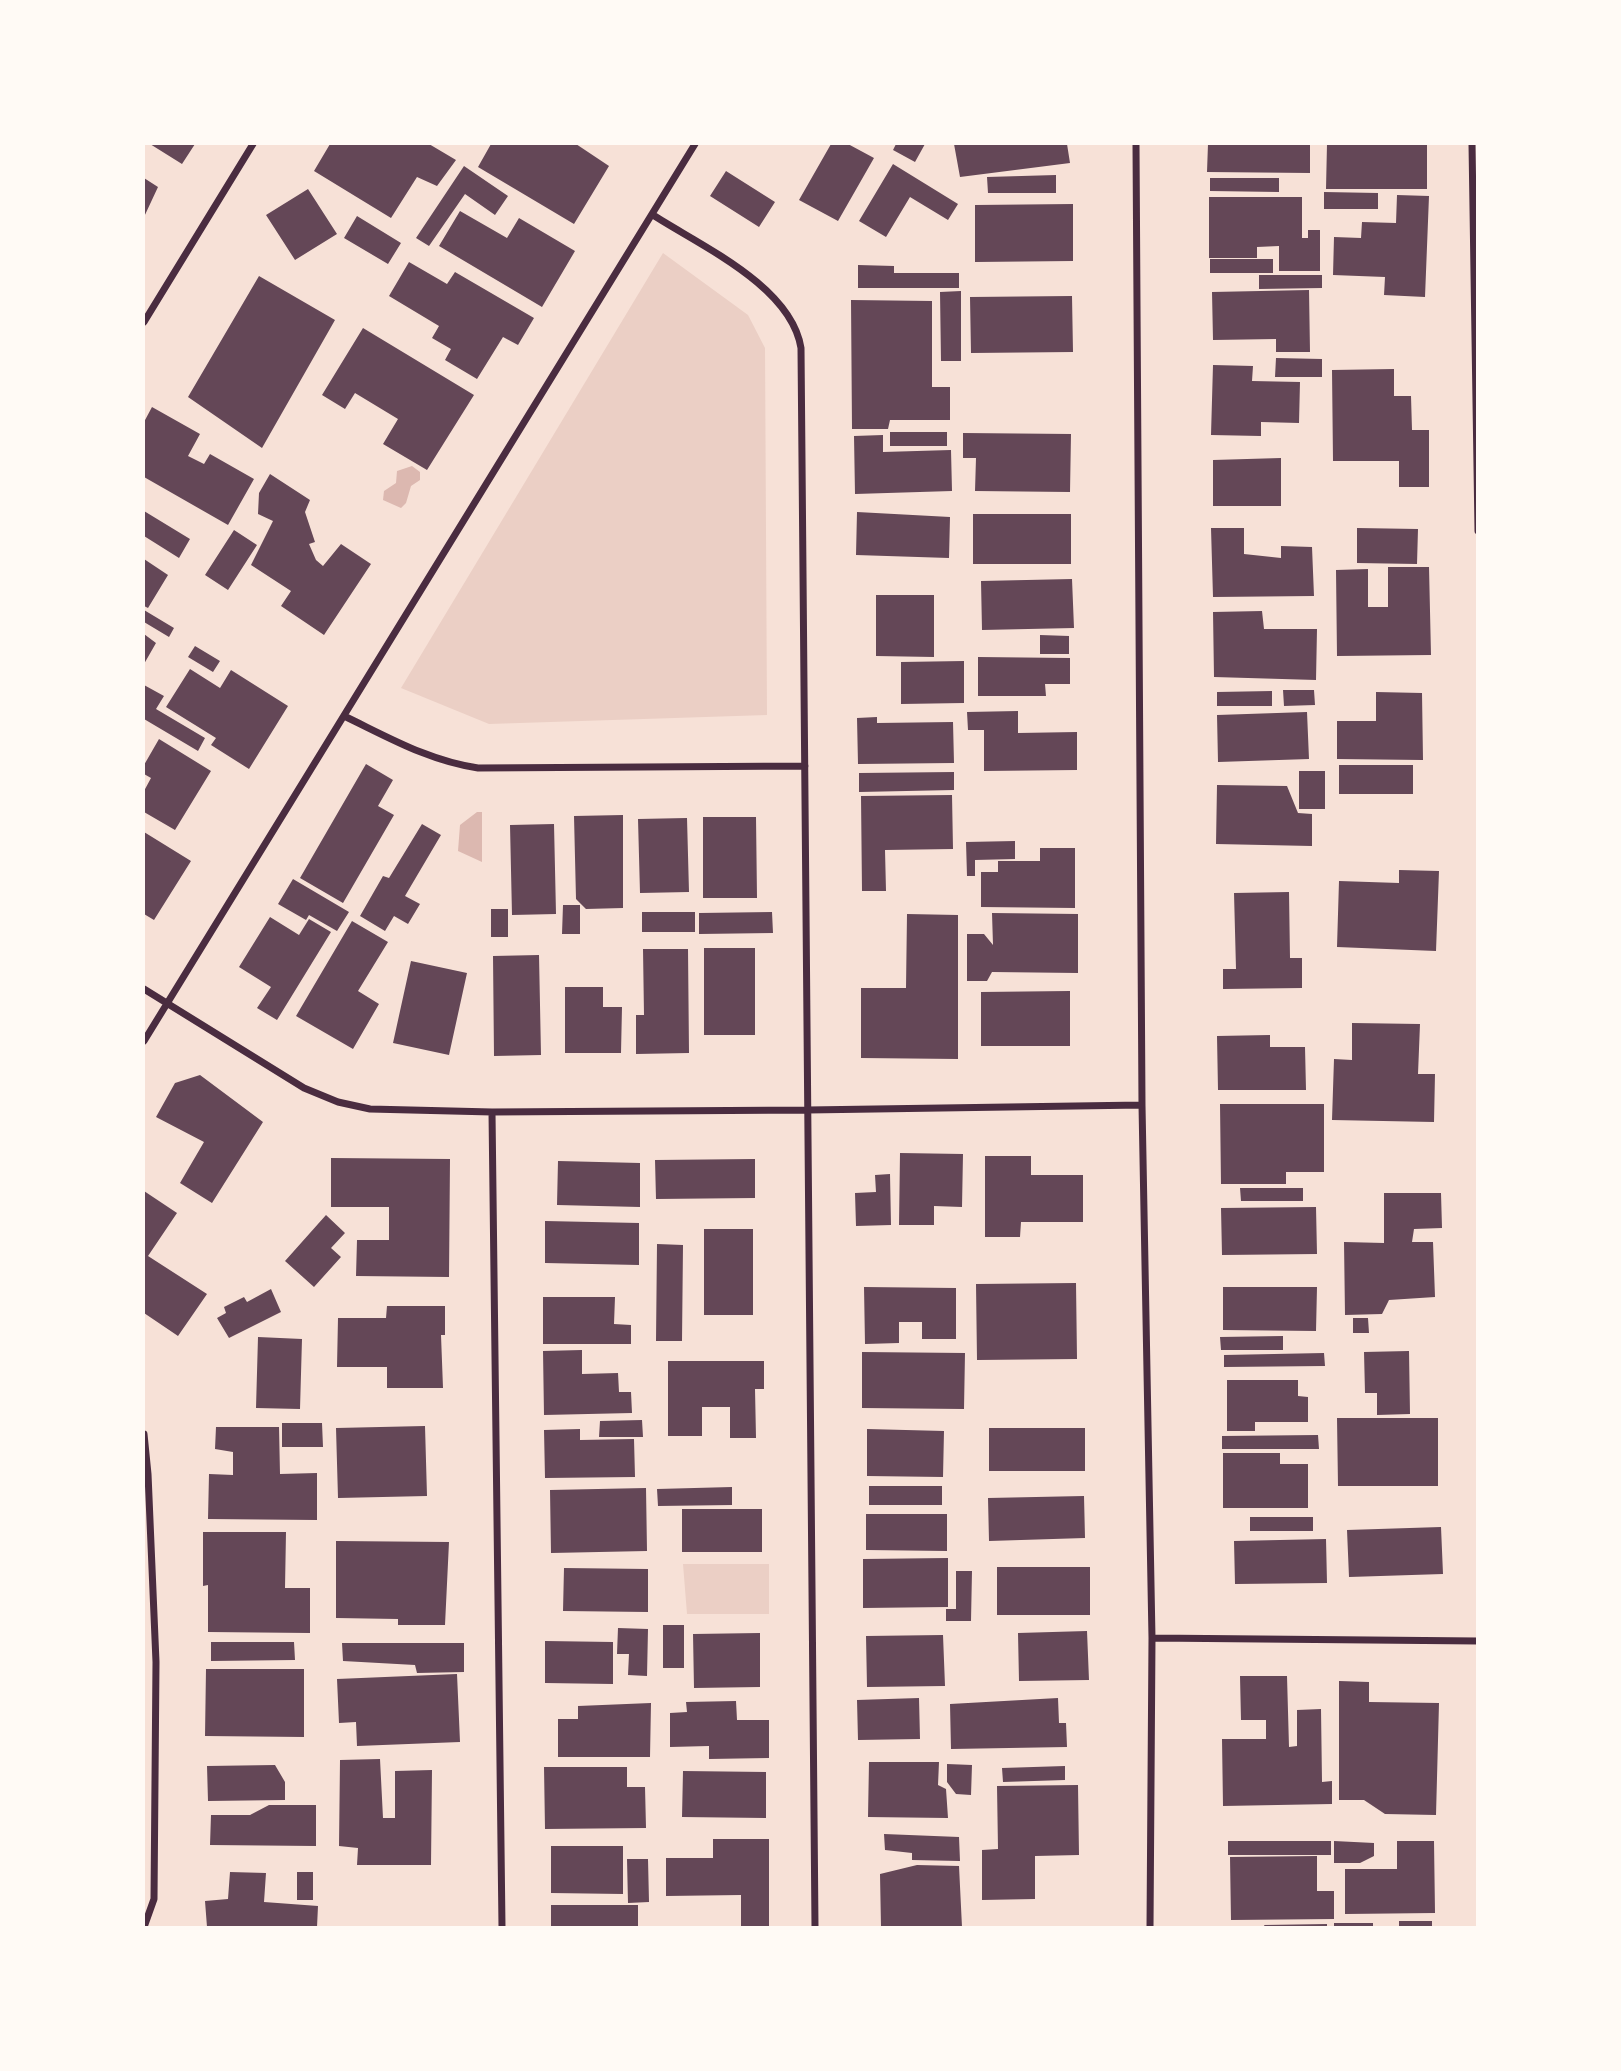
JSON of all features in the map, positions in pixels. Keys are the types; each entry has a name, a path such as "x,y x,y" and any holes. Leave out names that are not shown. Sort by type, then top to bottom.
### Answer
{"street":[{"path":"144,322 253,144"},
{"path":"144,1041 695,144"},
{"path":"1136,144 1142,1105 1152,1638 1150,1927"},
{"path":"1472,144 1478,531"},
{"path":"653,215 752,279 784,307 800,338 804,533 815,1927"},
{"path":"344,716 427,756 449,764 478,768 804,766"},
{"path":"144,989 282,1076 338,1102 370,1109 492,1112 1142,1105"},
{"path":"492,1112 502,1927"},
{"path":"144,1434 156,1662 154,1899 144,1927"},
{"path":"1152,1638 1478,1641"}],"shaded area":[{"path":"663,253 748,315 765,348 767,715 489,724 401,688"},
{"path":"412,466 420,472 420,480 411,486 406,503 401,508 383,500 384,491 396,483 397,471"},
{"path":"477,812 482,812 482,862 458,851 460,825"},
{"path":"683,1564 769,1564 769,1614 687,1614"}],"building":[{"path":"150,144 195,144 182,164"},
{"path":"330,144 429,144 456,160 437,186 417,177 391,218 314,171"},
{"path":"491,144 576,144 609,166 574,224 478,167"},
{"path":"831,144 848,144 874,158 838,221 799,200"},
{"path":"896,144 925,144 915,162 893,150"},
{"path":"954,144 1067,144 1070,163 960,177"},
{"path":"1208,144 1310,144 1310,173 1207,172"},
{"path":"1327,144 1427,144 1427,189 1326,189"},
{"path":"893,164 958,204 948,220 910,197 886,237 859,221"},
{"path":"464,166 508,196 495,215 465,194 429,246 416,238"},
{"path":"726,171 775,202 759,227 710,196"},
{"path":"1056,175 1056,193 988,193 987,177"},
{"path":"144,178 158,187 144,217"},
{"path":"1210,178 1279,178 1279,192 1210,191"},
{"path":"308,189 337,234 295,260 266,215"},
{"path":"1324,192 1378,193 1378,209 1324,209"},
{"path":"1397,195 1429,196 1425,297 1384,295 1385,277 1333,275 1334,237 1361,238 1362,222 1396,223"},
{"path":"1209,197 1302,197 1302,238 1308,238 1308,230 1320,230 1320,271 1279,271 1279,246 1257,247 1257,258 1209,258"},
{"path":"1073,204 1073,261 975,262 975,205"},
{"path":"460,211 507,238 519,218 575,251 542,307 439,246"},
{"path":"357,216 401,243 388,264 344,238"},
{"path":"1210,259 1273,259 1273,273 1210,273"},
{"path":"409,262 447,284 455,272 534,318 518,345 503,337 477,379 445,360 451,349 432,338 439,326 389,296"},
{"path":"858,265 894,266 894,273 959,273 959,288 858,288"},
{"path":"1259,275 1322,275 1322,288 1259,289"},
{"path":"259,276 335,320 262,448 188,397"},
{"path":"1309,290 1310,352 1276,352 1276,339 1213,340 1212,292"},
{"path":"961,291 961,361 941,361 940,292"},
{"path":"1072,296 1073,352 971,353 970,297"},
{"path":"851,300 932,301 932,387 950,387 950,420 890,420 888,429 852,429"},
{"path":"363,328 474,395 427,470 383,444 398,419 355,393 345,409 322,395"},
{"path":"1276,358 1322,359 1322,377 1275,377"},
{"path":"1213,365 1253,366 1252,381 1300,382 1299,423 1261,422 1261,436 1211,435"},
{"path":"1394,369 1394,396 1411,396 1412,430 1429,430 1429,487 1399,487 1399,461 1333,461 1332,370"},
{"path":"152,407 200,434 188,456 204,464 210,454 254,479 228,525 144,477 144,422"},
{"path":"890,432 947,432 947,446 890,446"},
{"path":"963,433 1071,434 1070,492 975,491 976,458 963,458"},
{"path":"883,435 883,452 951,450 952,491 855,494 854,436"},
{"path":"1281,458 1281,506 1213,506 1213,460"},
{"path":"270,474 310,500 305,512 315,542 309,544 316,560 323,566 341,544 371,564 324,635 281,606 291,591 251,565 273,521 258,514 259,493"},
{"path":"144,511 190,539 179,558 144,536"},
{"path":"857,512 950,517 949,558 856,555"},
{"path":"973,514 1071,514 1071,564 973,564"},
{"path":"1211,528 1244,528 1244,554 1281,558 1281,546 1312,547 1314,596 1213,597"},
{"path":"1357,528 1418,529 1417,564 1357,563"},
{"path":"234,530 257,545 228,590 205,575"},
{"path":"144,559 168,575 148,608 144,606"},
{"path":"1388,567 1429,567 1431,655 1337,656 1336,570 1368,569 1368,607 1388,607"},
{"path":"1072,579 1074,628 982,630 981,581"},
{"path":"876,595 934,595 934,657 876,656"},
{"path":"144,610 174,628 169,637 144,622"},
{"path":"1262,611 1264,629 1317,629 1316,680 1214,677 1213,612"},
{"path":"144,634 156,643 144,664"},
{"path":"1040,635 1069,636 1069,654 1040,654"},
{"path":"195,646 220,661 213,672 188,657"},
{"path":"978,657 1070,658 1070,684 1045,684 1046,696 978,696"},
{"path":"964,661 964,703 901,704 901,662"},
{"path":"190,669 220,688 231,670 288,706 249,769 211,745 216,738 166,707"},
{"path":"144,685 164,696 156,709 205,738 198,751 144,719"},
{"path":"1283,690 1314,690 1315,705 1284,706"},
{"path":"1272,691 1272,706 1217,706 1217,692"},
{"path":"1376,692 1422,693 1423,760 1337,759 1337,721 1376,721"},
{"path":"1018,711 1018,733 1077,732 1077,770 984,771 984,730 968,730 967,712"},
{"path":"1307,712 1309,759 1218,762 1217,715"},
{"path":"877,717 877,723 953,722 954,763 858,764 857,718"},
{"path":"159,739 211,771 175,830 144,812 144,791 151,778 144,774 144,765"},
{"path":"366,764 393,780 378,806 394,815 343,903 300,878"},
{"path":"1339,765 1413,765 1413,794 1339,794"},
{"path":"1299,771 1325,771 1325,809 1299,809"},
{"path":"954,772 954,790 859,792 859,773"},
{"path":"1217,785 1287,786 1298,813 1312,814 1312,846 1216,844"},
{"path":"952,795 953,849 885,850 886,891 862,891 861,796"},
{"path":"623,815 623,908 586,909 576,899 574,816"},
{"path":"703,817 756,817 757,898 703,898"},
{"path":"687,818 689,892 640,893 638,819"},
{"path":"422,824 441,835 405,896 420,904 408,924 394,916 385,931 360,916 383,876 389,878"},
{"path":"554,824 556,914 512,915 510,825"},
{"path":"144,832 191,861 154,920 144,914"},
{"path":"1015,841 1015,859 975,860 975,876 967,876 966,842"},
{"path":"1040,848 1075,848 1075,908 981,907 981,872 998,872 998,861 1040,861"},
{"path":"1399,870 1439,871 1436,951 1337,947 1339,881 1399,883"},
{"path":"293,879 349,912 337,931 309,915 306,920 278,904"},
{"path":"1289,892 1290,958 1302,958 1302,988 1223,989 1223,969 1236,969 1234,893"},
{"path":"563,905 580,905 580,934 562,934"},
{"path":"491,909 508,909 508,937 491,937"},
{"path":"642,912 695,912 695,932 642,932"},
{"path":"772,912 773,933 699,934 699,913"},
{"path":"992,913 1078,914 1078,973 992,972 987,981 967,981 967,934 984,934 993,945"},
{"path":"907,914 958,915 958,1059 861,1058 861,988 906,988"},
{"path":"270,917 299,935 309,919 331,932 277,1020 257,1008 271,987 239,967"},
{"path":"352,921 388,942 358,991 379,1004 353,1049 296,1016"},
{"path":"704,948 755,948 755,1035 704,1035"},
{"path":"643,949 688,949 689,1053 636,1054 636,1015 644,1015"},
{"path":"539,955 541,1055 494,1056 493,956"},
{"path":"411,961 467,973 449,1055 393,1043"},
{"path":"565,987 603,987 603,1007 622,1007 621,1053 565,1053"},
{"path":"1070,991 1070,1046 981,1046 981,992"},
{"path":"1352,1023 1420,1024 1418,1074 1435,1074 1434,1122 1332,1120 1334,1059 1352,1060"},
{"path":"1270,1035 1270,1047 1305,1047 1306,1090 1218,1090 1217,1036"},
{"path":"200,1075 263,1122 212,1203 180,1183 204,1142 156,1117 175,1083"},
{"path":"1220,1104 1324,1104 1324,1172 1286,1172 1286,1184 1221,1184"},
{"path":"900,1153 963,1154 962,1207 934,1206 934,1225 899,1225"},
{"path":"985,1156 1031,1156 1031,1175 1083,1175 1083,1222 1021,1222 1020,1237 985,1237"},
{"path":"331,1158 450,1159 449,1277 356,1276 357,1240 389,1240 389,1207 331,1207"},
{"path":"755,1159 755,1198 656,1199 655,1160"},
{"path":"558,1161 640,1163 640,1207 557,1205"},
{"path":"890,1174 891,1225 856,1226 855,1193 876,1192 875,1175"},
{"path":"1240,1188 1303,1188 1303,1201 1241,1201"},
{"path":"144,1191 177,1213 148,1256 207,1294 178,1336 144,1313"},
{"path":"1384,1193 1441,1193 1442,1228 1414,1229 1412,1242 1433,1242 1435,1297 1389,1300 1382,1314 1345,1315 1344,1242 1384,1243"},
{"path":"1316,1207 1317,1254 1222,1255 1221,1208"},
{"path":"326,1215 345,1233 331,1248 341,1257 314,1287 285,1261"},
{"path":"545,1221 639,1223 639,1265 545,1263"},
{"path":"704,1229 753,1229 753,1315 704,1315"},
{"path":"657,1244 683,1245 682,1341 656,1341"},
{"path":"1076,1283 1077,1359 977,1360 976,1284"},
{"path":"864,1287 956,1288 956,1339 922,1339 922,1322 899,1322 899,1343 865,1344"},
{"path":"1223,1287 1317,1287 1316,1331 1223,1330"},
{"path":"271,1289 281,1312 229,1338 217,1318 226,1313 224,1307 244,1297 247,1302"},
{"path":"543,1297 615,1297 614,1324 631,1325 631,1344 543,1344"},
{"path":"387,1306 445,1306 445,1335 441,1335 443,1388 387,1388 387,1367 337,1367 338,1318 386,1318"},
{"path":"1353,1318 1368,1318 1369,1333 1353,1333"},
{"path":"1283,1336 1283,1350 1221,1350 1220,1337"},
{"path":"258,1337 302,1339 300,1409 256,1408"},
{"path":"582,1350 582,1374 618,1373 619,1392 631,1392 632,1413 544,1415 543,1351"},
{"path":"1409,1351 1410,1414 1377,1415 1377,1393 1365,1393 1364,1352"},
{"path":"862,1352 965,1353 964,1409 862,1408"},
{"path":"1324,1353 1325,1366 1224,1367 1224,1355"},
{"path":"668,1361 764,1361 764,1389 755,1389 756,1438 730,1438 730,1407 702,1407 702,1436 668,1436"},
{"path":"1227,1380 1298,1380 1298,1396 1308,1397 1308,1422 1255,1422 1255,1431 1227,1431"},
{"path":"1337,1418 1438,1418 1438,1486 1338,1486"},
{"path":"642,1420 643,1437 599,1437 600,1421"},
{"path":"282,1423 322,1423 323,1447 282,1447"},
{"path":"425,1426 427,1496 338,1498 336,1428"},
{"path":"216,1427 279,1427 280,1474 317,1473 317,1520 208,1519 209,1474 233,1475 233,1452 215,1449"},
{"path":"989,1428 1085,1428 1085,1471 989,1471"},
{"path":"580,1429 580,1440 634,1439 635,1477 545,1478 544,1430"},
{"path":"867,1429 944,1431 943,1477 867,1476"},
{"path":"1318,1435 1319,1449 1222,1449 1222,1436"},
{"path":"1223,1453 1280,1453 1280,1464 1308,1464 1308,1508 1223,1508"},
{"path":"869,1486 942,1486 942,1505 869,1505"},
{"path":"732,1487 732,1505 658,1506 657,1489"},
{"path":"646,1488 647,1551 551,1553 550,1490"},
{"path":"1084,1496 1085,1538 989,1541 988,1498"},
{"path":"682,1509 762,1509 762,1552 682,1552"},
{"path":"866,1514 947,1514 947,1551 866,1550"},
{"path":"1250,1517 1313,1517 1313,1531 1250,1531"},
{"path":"1441,1527 1443,1574 1349,1577 1347,1530"},
{"path":"203,1532 286,1532 285,1588 310,1588 310,1633 208,1632 208,1585 203,1586"},
{"path":"1326,1539 1327,1583 1235,1584 1234,1541"},
{"path":"336,1541 449,1542 445,1625 398,1625 398,1619 336,1618"},
{"path":"948,1558 948,1607 863,1608 863,1559"},
{"path":"997,1567 1090,1567 1090,1615 997,1615"},
{"path":"564,1568 648,1569 648,1612 563,1611"},
{"path":"956,1571 972,1571 971,1621 946,1621 946,1609 956,1609"},
{"path":"663,1625 684,1625 684,1668 663,1668"},
{"path":"618,1628 648,1629 647,1676 628,1675 629,1654 617,1654"},
{"path":"1087,1631 1089,1680 1019,1681 1018,1633"},
{"path":"760,1633 760,1687 694,1688 693,1634"},
{"path":"943,1635 945,1686 867,1687 866,1636"},
{"path":"545,1641 613,1642 613,1684 545,1683"},
{"path":"211,1642 294,1642 295,1660 211,1661"},
{"path":"342,1643 464,1643 464,1672 417,1673 415,1665 343,1661"},
{"path":"206,1669 304,1669 304,1737 205,1736"},
{"path":"457,1674 460,1742 357,1746 356,1722 339,1723 337,1679"},
{"path":"1240,1676 1287,1676 1289,1747 1297,1746 1297,1710 1321,1709 1322,1782 1332,1781 1332,1804 1223,1806 1222,1739 1266,1739 1266,1720 1241,1720"},
{"path":"1339,1681 1369,1682 1369,1702 1439,1703 1436,1815 1385,1814 1364,1800 1339,1800"},
{"path":"919,1698 920,1739 858,1740 857,1700"},
{"path":"1058,1698 1059,1723 1066,1723 1067,1747 951,1749 950,1704"},
{"path":"736,1701 737,1720 769,1720 769,1758 709,1759 709,1746 670,1747 670,1713 687,1712 686,1702"},
{"path":"651,1703 650,1757 558,1757 558,1719 578,1719 578,1706"},
{"path":"380,1759 383,1818 395,1818 395,1771 432,1770 431,1865 357,1865 358,1848 339,1846 340,1760"},
{"path":"869,1762 939,1762 938,1785 946,1789 948,1818 868,1817"},
{"path":"947,1764 972,1765 971,1795 956,1794 947,1782"},
{"path":"275,1765 285,1782 285,1800 208,1801 207,1766"},
{"path":"1065,1766 1065,1780 1003,1782 1002,1768"},
{"path":"544,1767 627,1767 627,1787 645,1787 646,1828 545,1829"},
{"path":"683,1771 766,1772 766,1818 682,1817"},
{"path":"1078,1785 1079,1855 1035,1856 1035,1899 982,1900 982,1850 998,1849 997,1786"},
{"path":"269,1805 316,1805 316,1846 210,1845 211,1815 250,1815"},
{"path":"884,1834 959,1837 960,1861 912,1860 912,1853 885,1850"},
{"path":"713,1839 769,1839 769,1927 741,1927 741,1895 666,1896 666,1858 713,1858"},
{"path":"1228,1841 1331,1841 1331,1855 1228,1855"},
{"path":"1334,1841 1374,1843 1374,1856 1360,1863 1334,1863"},
{"path":"1397,1841 1434,1841 1435,1913 1345,1914 1345,1869 1397,1869"},
{"path":"551,1846 623,1846 623,1894 551,1893"},
{"path":"1317,1856 1317,1891 1334,1891 1334,1919 1231,1920 1230,1857"},
{"path":"627,1859 648,1859 649,1902 628,1903"},
{"path":"917,1865 959,1866 962,1927 881,1927 880,1874"},
{"path":"230,1872 266,1873 264,1902 318,1906 317,1927 207,1927 205,1901 228,1899"},
{"path":"297,1872 313,1872 313,1900 297,1900"},
{"path":"551,1905 638,1905 638,1927 551,1927"},
{"path":"1399,1921 1432,1921 1432,1927 1399,1927"},
{"path":"1334,1923 1373,1923 1373,1927 1334,1927"},
{"path":"1327,1924 1327,1927 1264,1925"}]}
